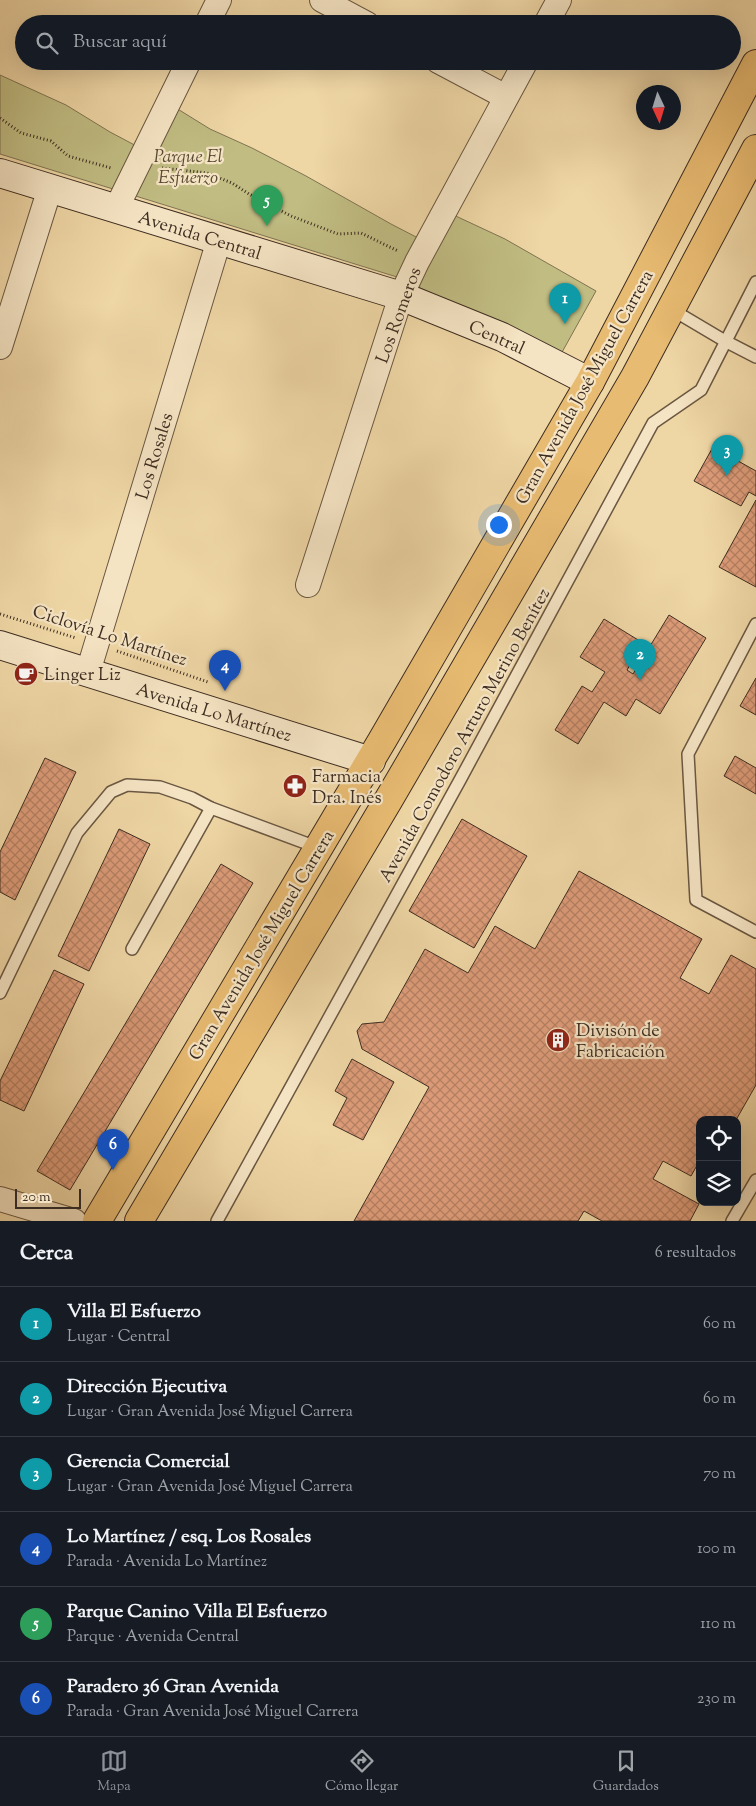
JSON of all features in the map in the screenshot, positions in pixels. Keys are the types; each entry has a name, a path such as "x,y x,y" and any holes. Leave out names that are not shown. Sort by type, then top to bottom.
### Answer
{"main road":[{"name":"Gran Avenida José Miguel Carrera","path":"97,1221 371,761 590,382 756,64"},
{"name":"Gran Avenida José Miguel Carrera","path":"139,1221 389,799 635,377 756,149"},
{"name":"Avenida Central","path":"0,173 401,296"},
{"name":"Central","path":"401,296 502,338 590,382"},
{"path":"590,382 614,382 635,377"},
{"name":"Avenida Lo Martínez","path":"0,645 371,761"},
{"path":"371,761 378,765 388,781 389,799"}],"street":[{"path":"322,0 350,15"},
{"path":"551,15 559,0"},
{"path":"116,209 184,70"},
{"path":"455,70 506,97"},
{"name":"Los Romeros","path":"308,585 401,296 417,262 521,70"},
{"path":"0,347 50,188"},
{"name":"Los Rosales","path":"88,672 219,240"},
{"path":"0,1199 74,1221"}],"lane":[{"name":"Avenida Comodoro Arturo Merino Benítez","path":"217,1221 460,780 653,423 701,390 756,282"},
{"path":"671,309 756,357"},
{"path":"756,624 688,754 696,900 756,932"},
{"path":"0,993 76,833 111,792 127,785 160,787 319,848"},
{"path":"132,949 211,808"},
{"path":"732,1221 756,1180"}],"path":[{"path":"0,118 20,133 51,141 68,156 107,167 134,170 163,168 207,173 232,183 291,216 338,234 361,233 417,262"},
{"name":"Ciclovía Lo Martínez","path":"0,614 214,684"}],"green space":[{"name":"Parque El Esfuerzo","path":"0,75 66,105 144,150 168,103 210,129 306,176 420,239 445,211 505,239 596,291 561,354 397,277 0,154"}],"building":[{"path":"713,447 756,471 756,496 749,492 741,506 694,481"},
{"path":"756,500 756,587 719,567"},
{"path":"669,615 706,638 660,714 636,699 626,716 604,702 578,744 555,730 582,686 592,692 605,672 580,657 604,619 643,643 627,670 633,674"},
{"path":"756,678 756,715 740,706"},
{"path":"735,756 756,768 756,794 724,776"},
{"path":"45,758 76,772 15,900 0,892 0,852"},
{"path":"462,819 527,856 474,948 409,911"},
{"path":"119,829 150,844 89,971 58,956"},
{"path":"221,864 253,883 70,1190 37,1171"},
{"name":"Divisón de Fabricación","path":"579,871 702,939 680,978 709,994 731,955 756,969 756,1085 738,1116 696,1116 696,1167 691,1176 663,1161 653,1179 696,1202 696,1206 698,1206 690,1221 602,1221 584,1211 578,1221 354,1221 429,1087 362,1049 357,1031 362,1024 384,1022 425,949 468,973 495,926 535,949"},
{"path":"54,970 84,984 24,1111 0,1100 0,1081"},
{"path":"352,1059 394,1082 363,1140 333,1125 347,1098 335,1091"}],"place":[{"name":"Parque Canino Villa El Esfuerzo","path":"267,226"},
{"name":"Villa El Esfuerzo","path":"565,324"},
{"name":"Gerencia Comercial","path":"727,476"},
{"name":"Linger Liz","path":"26,674"},
{"name":"Dirección Ejecutiva","path":"640,680"},
{"name":"Lo Martínez / esq. Los Rosales","path":"225,691"},
{"name":"Farmacia Dra. Inés","path":"295,786"},
{"name":"Divisón de Fabricación","path":"558,1040"},
{"name":"Paradero 36 Gran Avenida","path":"113,1170"}]}
